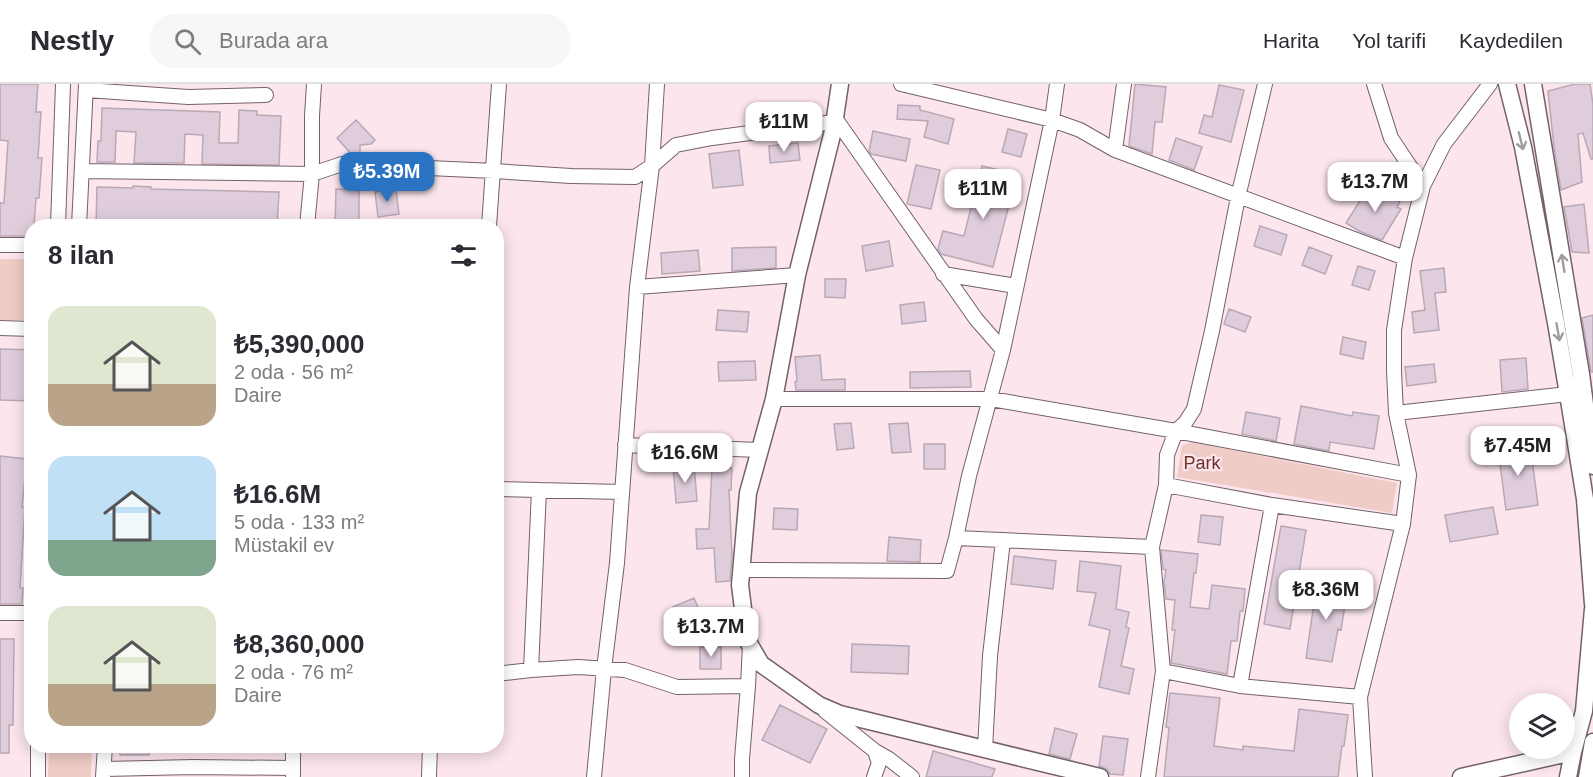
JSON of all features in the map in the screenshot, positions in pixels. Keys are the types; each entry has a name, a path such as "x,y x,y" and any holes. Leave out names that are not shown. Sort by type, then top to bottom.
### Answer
{"street":[{"path":"58,219 63,84"},
{"path":"308,219 312,174 314,84"},
{"path":"490,219 499,84"},
{"path":"594,777 617,563 637,287 652,166 657,84"},
{"path":"840,84 834,120 797,275 774,399 748,494 740,585 747,640 761,664 819,705 874,751 889,759 912,777"},
{"path":"901,84 1052,120 1080,130 1115,150 1405,258"},
{"path":"741,570 947,571 969,476 1003,351 1052,120 1057,84"},
{"path":"1115,150 1124,84"},
{"path":"1148,777 1163,671 1152,547 1166,484 1167,455 1176,431 1185,423 1194,409 1238,197 1265,84"},
{"path":"1374,84 1391,138 1423,186"},
{"path":"1365,777 1360,697 1403,524 1409,475 1396,413 1394,371 1394,330 1405,258 1423,186 1444,144 1490,84"},
{"path":"1507,84 1523,147 1568,394 1585,499 1593,604"},
{"path":"1533,84 1587,371 1593,464"},
{"path":"79,219 86,87 266,95"},
{"path":"82,171 312,174 342,165 635,177 676,145 834,120"},
{"path":"834,120 976,320 1003,351"},
{"path":"0,245 24,245"},
{"path":"944,274 1016,286"},
{"path":"637,287 797,275"},
{"path":"0,328 24,329"},
{"path":"1396,413 1568,394"},
{"path":"774,399 991,399 1409,475"},
{"path":"626,445 760,450"},
{"path":"1166,484 1272,505 1403,524"},
{"path":"504,489 622,492"},
{"path":"531,670 539,490"},
{"path":"1240,686 1272,505"},
{"path":"956,538 1152,547"},
{"path":"985,749 990,656 1003,540"},
{"path":"1575,742 1584,711 1593,609"},
{"path":"0,613 24,614"},
{"path":"742,777 750,644"},
{"path":"504,673 578,667 625,670 678,687 748,686"},
{"path":"1163,671 1240,686 1360,697"},
{"path":"819,705 840,714 1100,777"},
{"path":"1587,777 1593,742"},
{"path":"874,751 879,763 874,777"},
{"path":"38,777 39,753"},
{"path":"105,753 104,773 193,767 293,773 294,753"},
{"path":"429,777 430,753"},
{"path":"1461,777 1541,759"},
{"path":"1568,777 1571,759"}],"green space":[{"path":"0,259 24,259 24,320 0,320"},
{"name":"Park","path":"1191,442 1397,483 1392,513 1177,477 1182,446"},
{"path":"49,753 92,753 91,777 48,777"}],"building":[{"path":"0,84 38,84 36,112 41,112 38,158 42,158 39,198 36,198 34,219 24,219 24,236 0,236 0,203 4,203 8,141 0,140"},
{"path":"1135,84 1166,87 1162,122 1155,122 1152,154 1129,146"},
{"path":"1575,84 1590,84 1593,104 1593,159 1591,159 1583,133 1578,134 1582,182 1561,190 1548,91"},
{"path":"1219,85 1244,90 1231,142 1199,133 1204,115 1212,117"},
{"path":"898,105 920,106 920,110 954,119 948,144 924,137 928,121 897,119"},
{"path":"102,108 220,112 219,143 238,143 239,110 257,111 257,115 281,116 279,165 202,164 203,135 185,134 184,163 134,163 136,132 116,131 115,162 97,162 98,141 101,141"},
{"path":"356,120 375,140 371,144 360,145 360,156 353,156 337,138"},
{"path":"1008,129 1027,134 1021,157 1002,152"},
{"path":"873,131 910,139 906,161 871,154 869,151"},
{"path":"1176,138 1202,147 1194,170 1169,160"},
{"path":"798,143 800,160 770,163 769,146"},
{"path":"739,150 743,185 713,188 709,154"},
{"path":"916,165 940,170 931,209 907,204"},
{"path":"982,166 1017,174 993,267 941,254 938,249 943,231 964,236"},
{"path":"1371,183 1400,202 1397,207 1401,209 1382,240 1346,223"},
{"path":"133,186 151,187 151,189 279,192 277,219 96,219 97,187 133,188"},
{"path":"336,189 359,190 359,219 335,219"},
{"path":"396,189 399,214 378,217 375,192"},
{"path":"1584,204 1589,253 1572,252 1564,207"},
{"path":"1260,226 1287,235 1281,255 1254,246"},
{"path":"889,241 893,266 866,271 862,246"},
{"path":"776,247 776,268 732,271 732,248"},
{"path":"1309,247 1332,256 1325,274 1302,265"},
{"path":"698,250 700,271 662,274 661,253"},
{"path":"1358,266 1375,271 1369,290 1352,285"},
{"path":"1444,268 1446,292 1435,293 1439,330 1414,333 1412,312 1425,310 1420,271"},
{"path":"825,279 846,279 845,298 825,297"},
{"path":"924,302 926,321 902,324 900,305"},
{"path":"1229,309 1251,317 1245,332 1224,324"},
{"path":"718,310 749,312 747,332 716,330"},
{"path":"1593,315 1593,372 1591,372 1582,318"},
{"path":"1343,337 1366,342 1363,359 1340,354"},
{"path":"0,349 24,350 24,401 0,400"},
{"path":"820,355 822,380 845,379 845,390 796,390 795,357"},
{"path":"1526,358 1528,389 1502,392 1500,360"},
{"path":"755,361 756,380 719,381 718,362"},
{"path":"1434,364 1436,382 1407,386 1405,367"},
{"path":"970,371 971,387 910,388 910,372"},
{"path":"1301,406 1352,416 1353,412 1379,416 1374,449 1330,442 1329,451 1294,444"},
{"path":"1246,412 1280,418 1276,441 1242,434"},
{"path":"851,423 854,448 837,450 834,424"},
{"path":"908,423 911,452 892,453 889,424"},
{"path":"924,444 945,444 945,469 924,469"},
{"path":"1530,444 1538,505 1506,510 1498,449"},
{"path":"0,456 24,459 22,507 24,507 24,523 20,588 23,588 22,604 0,604"},
{"path":"694,464 697,501 676,503 673,466"},
{"path":"712,467 732,468 731,490 729,490 732,556 730,581 716,582 714,548 697,549 696,529 709,529"},
{"path":"1493,507 1498,534 1450,542 1445,515"},
{"path":"774,508 798,509 797,530 773,529"},
{"path":"1201,515 1223,517 1220,545 1198,542"},
{"path":"1281,526 1306,530 1290,629 1264,624"},
{"path":"889,537 921,540 920,562 887,561"},
{"path":"1161,550 1198,554 1190,607 1209,609 1212,585 1245,589 1237,641 1231,641 1227,674 1171,663 1175,630 1172,630 1175,600 1166,599 1164,582 1166,570 1163,569"},
{"path":"1014,556 1056,561 1053,589 1011,584"},
{"path":"1080,561 1121,566 1116,609 1129,612 1126,627 1129,628 1121,666 1134,669 1129,694 1099,687 1110,630 1089,625 1096,593 1077,591"},
{"path":"1317,582 1348,586 1341,630 1338,629 1332,662 1306,658"},
{"path":"694,598 703,619 681,628 673,607"},
{"path":"0,639 14,639 13,725 9,725 9,753 0,753"},
{"path":"852,644 909,646 908,674 851,672"},
{"path":"700,647 721,647 721,669 700,669"},
{"path":"1170,693 1220,698 1214,746 1243,750 1243,746 1294,751 1299,709 1348,715 1338,777 1164,777"},
{"path":"780,705 827,729 810,763 762,740"},
{"path":"1055,728 1077,734 1070,759 1049,754"},
{"path":"1103,736 1128,739 1123,775 1110,774 1107,769 1099,766"},
{"path":"933,751 995,769 992,777 926,777"},
{"path":"120,753 149,753 149,755 120,755"}]}
